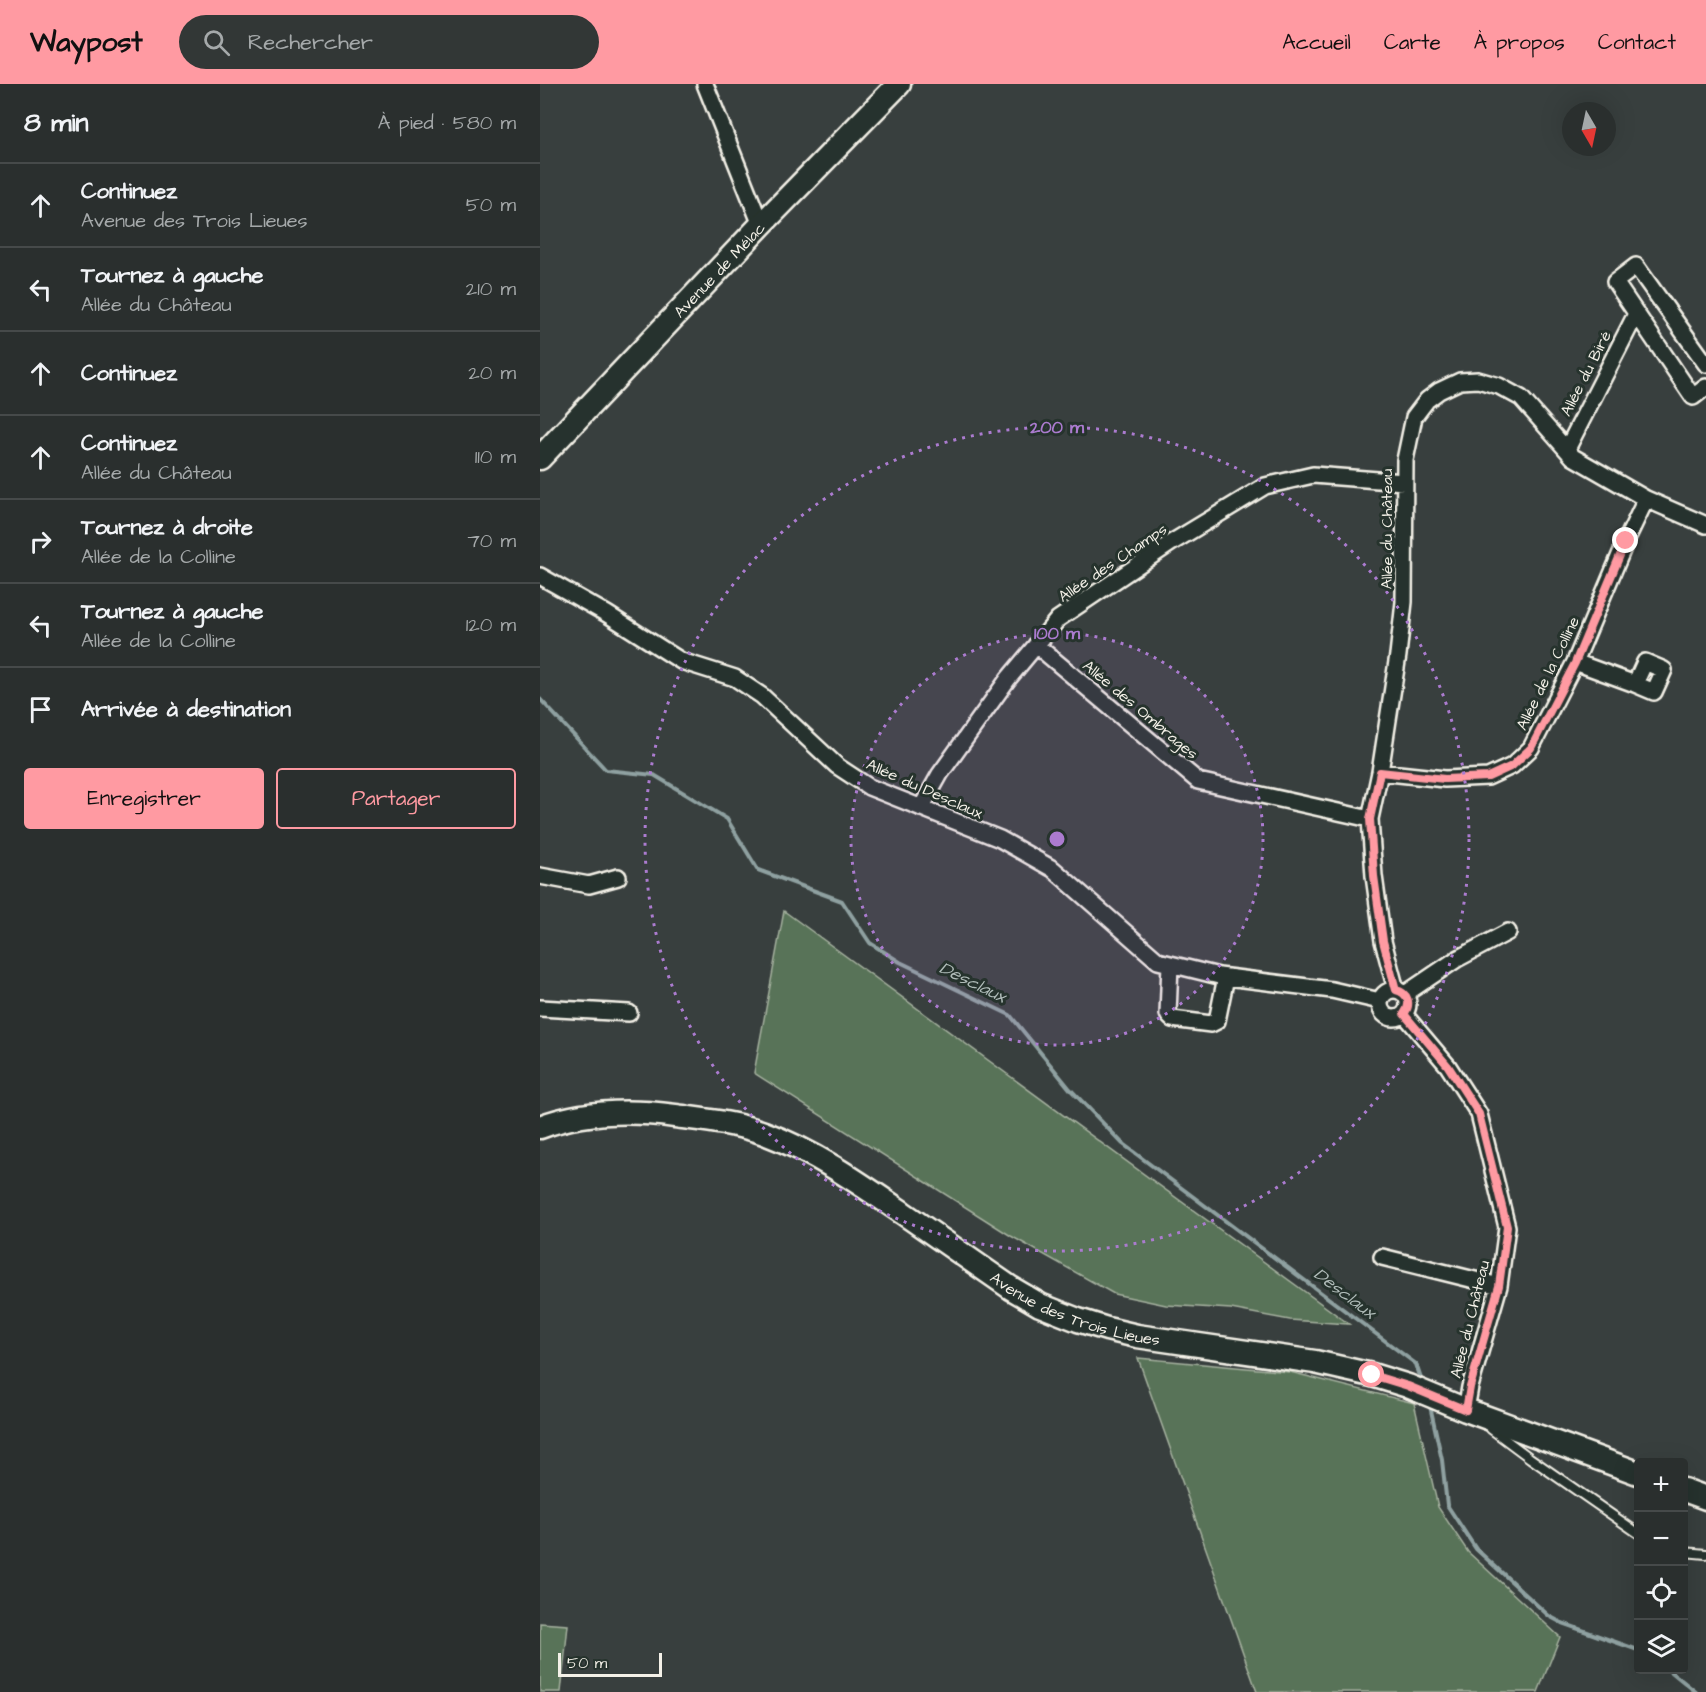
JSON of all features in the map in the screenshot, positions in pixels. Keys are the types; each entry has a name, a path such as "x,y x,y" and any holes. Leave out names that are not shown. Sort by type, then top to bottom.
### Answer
{"main road":[{"name":"Avenue de Mélac","path":"540,458 761,225 899,84"},
{"name":"Avenue des Trois Lieues","path":"540,1127 561,1119 645,1112 729,1123 763,1133 806,1150 845,1172 1011,1288 1040,1305 1078,1320 1137,1336 1315,1362 1372,1375 1408,1386 1466,1410 1634,1472"},
{"path":"1688,1492 1706,1498"}],"street":[{"path":"705,84 761,225"},
{"path":"1706,364 1636,266 1615,282 1693,397 1706,387"},
{"name":"Allée du Biré","path":"1567,449 1636,314"},
{"name":"Allée du Château","path":"1400,992 1383,941 1374,876 1370,819 1380,772 1404,603 1405,460 1414,417 1426,400 1460,381 1478,380 1499,386 1521,398 1573,457 1646,499 1706,525"},
{"name":"Allée des Champs","path":"921,808 940,774 1008,679 1058,619 1171,543 1265,486 1313,475 1404,482"},
{"name":"Allée de la Colline","path":"1380,772 1445,779 1488,777 1512,766 1531,748 1575,663 1646,499"},
{"name":"Allée du Desclaux","path":"540,576 607,614 681,661 735,678 762,696 837,766 869,787 1000,839 1053,869 1158,961 1226,977 1332,990 1380,1001"},
{"name":"Allée des Ombrages","path":"1036,645 1198,780 1370,819"},
{"path":"1575,663 1635,684"},
{"path":"540,876 590,885 618,877"},
{"path":"1400,992 1408,1002 1408,1006 1404,1014 1396,1018 1388,1016 1382,1010 1380,1001 1388,991 1400,992 1508,932"},
{"path":"1170,964 1168,1014 1172,1019 1213,1024 1217,1022 1226,977"},
{"path":"540,1008 629,1013"},
{"name":"Allée du Château","path":"1404,1014 1448,1066 1479,1114 1507,1227 1499,1286 1470,1387 1466,1410"},
{"path":"1382,1257 1499,1286"}],"lane":[{"path":"1466,1410 1634,1530"},
{"path":"1688,1552 1706,1554"}],"green space":[{"path":"784,911 1349,1324 1290,1320 1231,1309 1166,1305 1114,1294 1011,1236 754,1073"},
{"path":"1138,1358 1290,1372 1414,1403 1438,1507 1468,1552 1560,1637 1538,1692 1257,1692"},
{"path":"540,1623 568,1625 561,1692 540,1692"}],"waterway":[{"name":"Desclaux","path":"540,699 606,770 654,775 727,819 758,870 842,901 870,943 900,962 1010,1015 1070,1089 1123,1144 1416,1364 1422,1382"},
{"name":"Desclaux","path":"1430,1406 1442,1460 1447,1505 1476,1549 1549,1616 1562,1623 1634,1649"},
{"name":"Desclaux","path":"1674,1674 1696,1692"}],"route":[{"path":"1372,1375 1408,1386 1466,1410 1470,1387 1499,1286 1507,1227 1479,1114 1448,1066 1404,1014 1408,1006 1407,998 1401,991 1396,990 1383,941 1374,876 1370,819 1380,772 1445,779 1488,777 1512,766 1531,748 1575,663 1626,541"}]}
